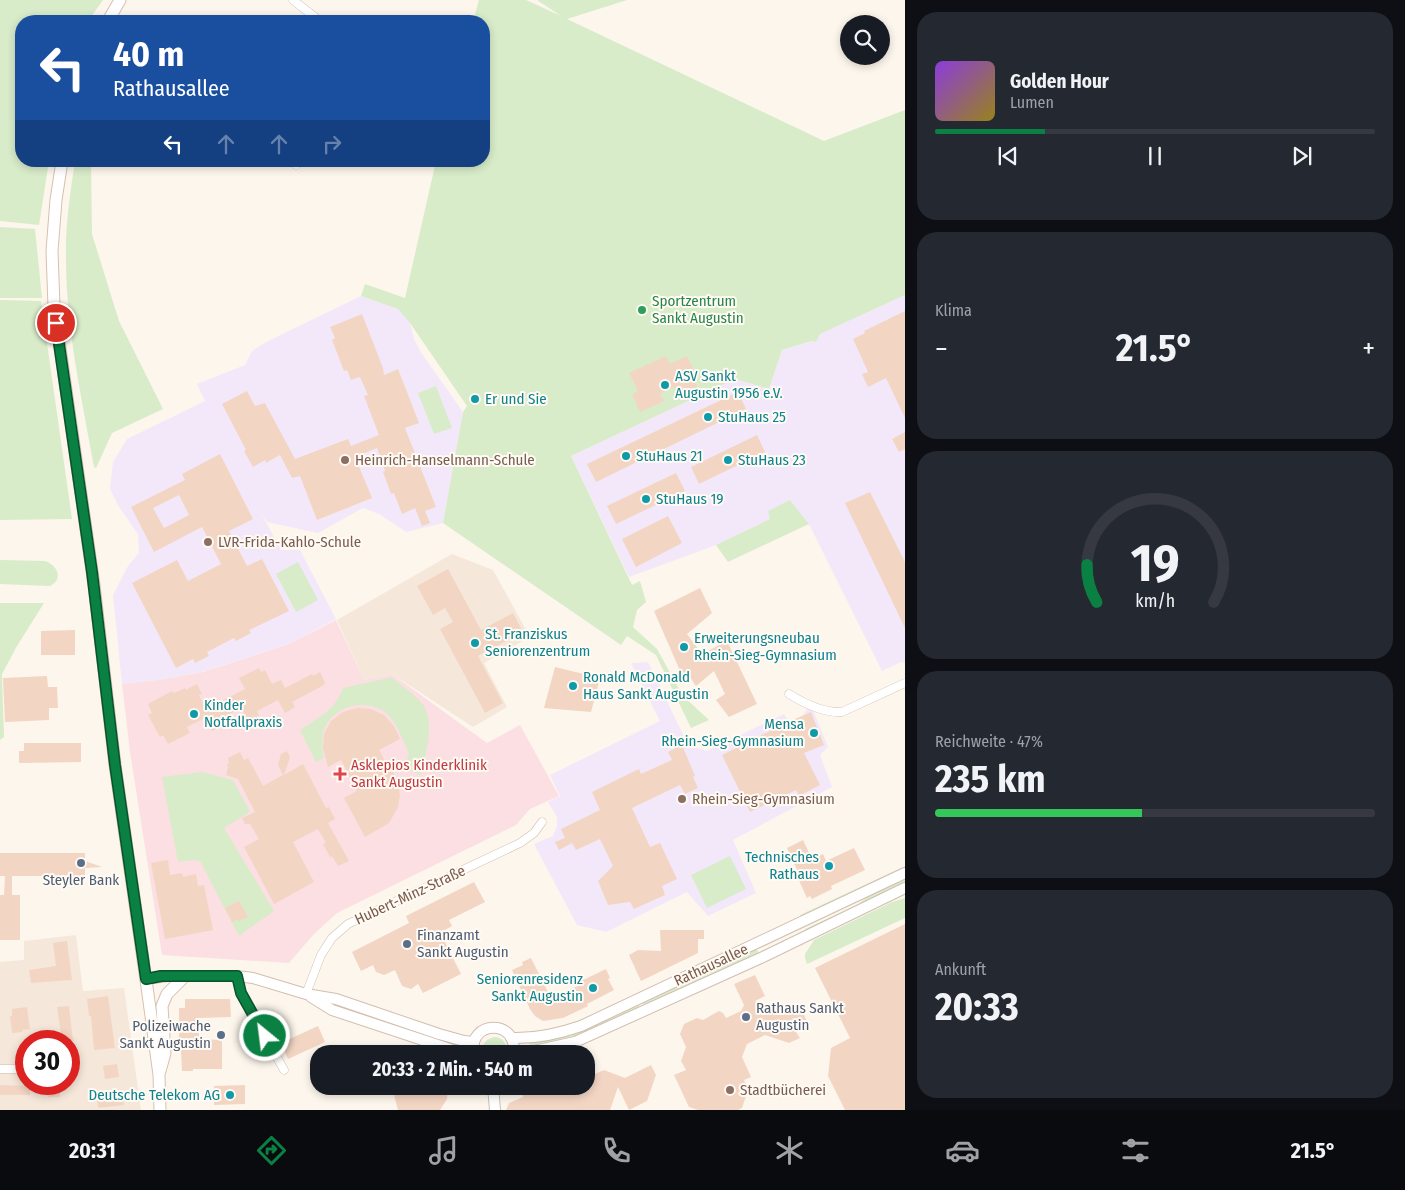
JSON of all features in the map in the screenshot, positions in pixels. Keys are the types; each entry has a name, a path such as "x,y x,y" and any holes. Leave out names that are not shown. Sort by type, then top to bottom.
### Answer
{"main road":[{"path":"111,15 120,0"},
{"path":"61,167 56,200 52,251 54,306 93,578 116,773 159,1075 160,1110"},
{"path":"159,1075 165,1053 162,1006 167,994 184,977"}],"street":[{"path":"294,0 313,15"},
{"path":"789,694 818,708 842,712 905,684"},
{"name":"Hubert-Minz-Straße","path":"306,994 320,955 332,938 348,924 520,842 534,833 542,822"},
{"name":"Rathausallee","path":"511,1038 539,1037 581,1026 905,873"},
{"name":"Rathausallee","path":"561,1045 575,1042 769,954 905,888"},
{"path":"146,979 161,976 237,976 253,978 306,994 336,999 464,1041 474,1042 481,1032 492,1027 504,1030 511,1038 513,1045"},
{"path":"237,976 241,993 284,1070"},
{"path":"306,994 332,1010 438,1045"},
{"path":"0,1069 15,1069"},
{"path":"494,1095 495,1110"}],"shaded area":[{"path":"905,295 905,663 901,662 882,671 810,526 790,500 770,519 716,545 629,577 571,456 735,379 769,389 782,350 811,341 816,342 819,334"},
{"path":"361,296 398,309 410,323 414,339 420,351 463,412 443,523 406,532 379,514 363,508 318,533 267,522 260,511 281,550 300,550 336,619 289,644 202,672 122,684 113,595 128,566 139,553 138,534 119,507 110,489 113,462 127,439 205,401 197,384 245,365 252,351 264,343"},
{"path":"452,554 493,570 530,637 484,663 507,707 473,727 392,674 364,680 337,620"},
{"name":"Asklepios Kinderklinik Sankt Augustin","path":"336,620 364,680 392,674 487,743 520,725 559,796 530,809 516,825 337,913 313,935 289,963 162,955 130,752 122,684 203,672 289,644"},
{"name":"Rhein-Sieg-Gymnasium","path":"648,662 688,745 707,751 784,714 789,722 802,717 808,708 813,710 828,747 820,755 832,787 733,840 756,893 708,916 687,892 606,932 577,925 534,844 553,836 557,826 557,817 548,802 560,796 550,775 660,721 631,663"},
{"path":"76,935 83,991 124,988 141,1110 0,1110 0,962 24,960 24,941"}],"green space":[{"path":"0,0 103,0 92,15 15,15 15,167 48,167 39,225 0,221"},
{"path":"479,0 526,0 561,16 537,0 627,0 567,19 824,141 905,110 905,295 820,334 816,342 811,341 782,350 769,389 735,379 571,456 632,585 640,581 646,602 637,610 633,627 657,649 683,696 709,720 691,728 656,655 627,636 621,645 443,523 463,412 467,406 410,323 398,309 361,296 365,284 405,298 435,167 490,167 490,15 475,15"},
{"path":"74,167 91,167 92,234 119,321 163,409 112,433 96,468 94,467 76,364 69,312 66,248"},
{"path":"0,227 35,229 42,298 0,298"},
{"path":"0,300 41,301 72,519 0,520"},
{"path":"436,386 452,428 434,434 418,393"},
{"path":"790,500 809,524 728,562 716,545 770,519 768,511"},
{"path":"0,560 45,561 56,569 57,580 50,586 0,584"},
{"path":"298,562 318,600 296,612 276,574"},
{"path":"0,603 44,603 2,674 4,737 0,740"},
{"path":"392,677 421,702 427,714 429,731 421,775 404,768 409,754 398,729 389,716 373,706 364,705 345,708 330,719 323,735 324,758 316,762 300,730 331,708 340,696 343,688"},
{"path":"202,772 233,780 250,812 224,828 274,911 239,936 200,861 178,862 162,777"},
{"path":"730,856 746,889 707,908 691,875"},
{"path":"905,866 905,870 802,919 800,915"},
{"path":"905,877 905,884 806,931 805,929 857,905 871,894"},
{"path":"905,898 905,918 807,964 805,954 814,940 892,902"},
{"path":"756,948 759,954 645,1008 642,1002"},
{"path":"329,1000 461,1043 461,1045 446,1045 327,1004"},
{"path":"638,1004 641,1010 583,1037 550,1045 529,1045 529,1042 562,1037"},
{"path":"500,1038 505,1045 484,1045 488,1039"}],"building":[{"path":"905,311 905,418 886,378 868,387 862,374 868,372 853,339 865,333 864,331"},
{"path":"362,314 384,375 398,369 419,423 405,428 436,507 425,511 430,523 422,526 415,508 402,514 394,493 391,494 377,448 355,457 372,498 317,520 300,476 292,478 280,455 266,463 265,460 253,467 222,404 247,391 255,406 265,403 295,459 348,439 351,446 379,435 364,396 368,395 360,377 351,380 347,370 344,371 332,340 335,338 330,327"},
{"name":"ASV Sankt Augustin 1956 e.V.","path":"666,356 670,364 687,356 698,380 695,382 698,388 683,395 680,389 676,391 674,387 660,394 664,401 640,412 632,394 638,391 629,373"},
{"path":"738,392 746,409 596,482 587,464"},
{"path":"905,432 905,449 899,452 892,439"},
{"name":"StuHaus 23","path":"757,435 765,452 699,484 691,467"},
{"path":"220,454 253,519 229,531 247,566 262,559 289,611 249,630 251,633 236,641 234,638 207,652 209,656 195,663 193,659 176,668 132,583 177,560 188,581 221,564 202,527 154,552 131,507 185,480 182,474","holes":["179,495 189,515 164,528 153,508"]},
{"name":"StuHaus 19","path":"676,473 685,491 616,524 607,506"},
{"path":"870,492 905,562 905,628 845,503"},
{"path":"668,516 682,543 636,567 622,539"},
{"name":"St. Franziskus Seniorenzentrum","path":"448,569 481,630 513,613 523,632 478,656 503,703 485,713 440,629 453,622 445,608 433,615 417,586"},
{"name":"Erweiterungsneubau Rhein-Sieg-Gymnasium","path":"700,588 712,613 687,634 702,654 727,641 757,704 729,717 716,700 725,694 714,671 696,686 690,677 684,680 654,611"},
{"path":"75,630 75,655 41,655 41,631"},
{"name":"Ronald McDonald Haus Sankt Augustin","path":"555,667 600,678 591,712 544,708"},
{"path":"259,668 261,672 265,670 272,684 281,680 285,688 312,674 313,676 320,672 325,682 324,685 292,702 295,707 285,713 278,700 257,711 259,716 248,722 241,708 220,719 223,725 212,731 205,718 187,727 190,733 168,744 163,735 160,737 148,715 152,713 148,704 172,691 174,693 185,688 186,690 197,684 202,694 199,695 206,709 245,689 239,678"},
{"path":"47,676 48,687 57,687 58,708 49,708 49,720 5,722 3,678"},
{"path":"357,708 371,709 384,715 394,726 400,739 379,750 387,765 389,764 398,783 400,795 398,807 389,823 365,837 344,798 357,791 341,760 328,767 323,748 324,734 331,721 343,712"},
{"path":"811,712 824,745 804,753 820,785 799,796 796,790 750,812 722,755"},
{"path":"24,743 81,743 81,762 19,763 19,751 24,751"},
{"path":"682,745 698,788 685,794 680,785 632,808 650,847 660,843 677,879 662,886 665,895 634,909 630,902 608,905 598,881 613,866 600,839 576,850 572,843 559,850 555,842 565,838 561,829 600,810 592,792 639,769 641,774 672,760 668,752"},
{"path":"287,751 290,757 284,775 303,764 326,808 329,807 335,819 328,823 349,861 338,866 332,856 330,857 323,844 326,843 318,829 293,842 314,882 274,904 244,847 259,839 250,824 245,824 242,818 255,812 238,779 226,775 227,764 229,763 228,758 240,752 244,760 248,758 263,786 283,775 278,765 281,754"},
{"name":"Technisches Rathaus","path":"803,840 812,859 823,854 826,861 854,848 865,870 831,886 832,889 812,899 810,896 807,898 787,848"},
{"path":"0,853 85,853 85,861 102,867 85,868 85,876 12,876 12,895 20,895 20,940 0,940 0,895 4,895 5,876 0,876"},
{"path":"168,860 170,875 182,873 183,877 196,874 198,886 204,885 213,930 165,939 151,863"},
{"name":"Finanzamt Sankt Augustin","path":"474,882 485,902 449,920 452,926 445,930 442,936 461,974 423,993 418,984 411,989 402,986 395,970 384,975 376,972 373,965 361,971 352,952 409,923 406,916"},
{"path":"239,901 248,917 232,922 225,908"},
{"path":"905,924 905,1110 845,1110 828,1076 831,1048 850,1038 815,968"},
{"path":"660,930 704,930 704,939 698,939 698,953 641,981 629,955 638,950 661,951"},
{"path":"67,941 72,980 31,983 29,970 56,966 53,943"},
{"name":"Seniorenresidenz Sankt Augustin","path":"531,958 551,998 578,986 577,983 606,969 610,978 608,979 614,990 587,1004 588,1006 563,1018 543,1021 535,1016 530,1009 512,970 523,965 522,962"},
{"path":"755,975 765,996 755,1001 788,1013 800,1007 809,1025 796,1032 800,1038 789,1043 765,1035 747,1044 742,1057 751,1077 744,1080 748,1090 742,1108 738,1110 698,1110 689,1107 674,1075 686,1070 681,1061 686,1047 680,1034 684,1024 697,1018 703,1020 719,1011 726,1018 741,1011 744,1005 734,984"},
{"path":"108,996 115,1048 94,1050 91,1016 89,1016 87,999"},
{"path":"185,999 230,999 231,1017 199,1018 199,1039 222,1040 222,1069 182,1071 181,1051 176,1051 175,1039 179,1039 179,1008 185,1008"},
{"path":"69,1006 72,1030 60,1030 57,1007"},
{"path":"27,1007 30,1029 15,1030 15,1033 12,1033 10,1016 12,1016 12,1009"},
{"path":"318,1026 325,1042 318,1045 310,1045 310,1049 288,1059 281,1043"},
{"path":"117,1064 119,1077 105,1079 103,1066"},
{"path":"651,1065 656,1075 647,1101 629,1110 618,1087 610,1110 506,1110 509,1103 523,1097 522,1095 595,1095 595,1074 604,1070 625,1078"},
{"path":"0,1085 15,1086 15,1095 0,1095"},
{"name":"Deutsche Telekom AG","path":"245,1085 245,1104 214,1105 214,1086"},
{"path":"122,1093 124,1105 98,1108 97,1096"},
{"path":"48,1095 60,1095 60,1097 48,1097"},
{"path":"394,1095 447,1095 440,1110 398,1110"}],"place":[{"name":"Sportzentrum Sankt Augustin","path":"642,310"},
{"name":"ASV Sankt Augustin 1956 e.V.","path":"665,385"},
{"name":"Er und Sie","path":"475,399"},
{"name":"StuHaus 25","path":"708,417"},
{"name":"StuHaus 21","path":"626,456"},
{"name":"Heinrich-Hanselmann-Schule","path":"345,460"},
{"name":"StuHaus 23","path":"728,460"},
{"name":"StuHaus 19","path":"646,499"},
{"name":"LVR-Frida-Kahlo-Schule","path":"208,542"},
{"name":"St. Franziskus Seniorenzentrum","path":"475,643"},
{"name":"Erweiterungsneubau Rhein-Sieg-Gymnasium","path":"684,647"},
{"name":"Ronald McDonald Haus Sankt Augustin","path":"573,686"},
{"name":"Kinder Notfallpraxis","path":"194,714"},
{"name":"Mensa Rhein-Sieg-Gymnasium","path":"814,733"},
{"name":"Asklepios Kinderklinik Sankt Augustin","path":"340,774"},
{"name":"Rhein-Sieg-Gymnasium","path":"682,799"},
{"name":"Steyler Bank","path":"81,863"},
{"name":"Technisches Rathaus","path":"829,866"},
{"name":"Finanzamt Sankt Augustin","path":"407,944"},
{"name":"Seniorenresidenz Sankt Augustin","path":"593,988"},
{"name":"Rathaus Sankt Augustin","path":"746,1017"},
{"name":"Polizeiwache Sankt Augustin","path":"221,1035"},
{"name":"Stadtbücherei","path":"730,1090"},
{"name":"Deutsche Telekom AG","path":"230,1095"}],"route":[{"path":"56,323 92,572 115,765 146,979 161,976 237,976 241,993 265,1036"}]}
